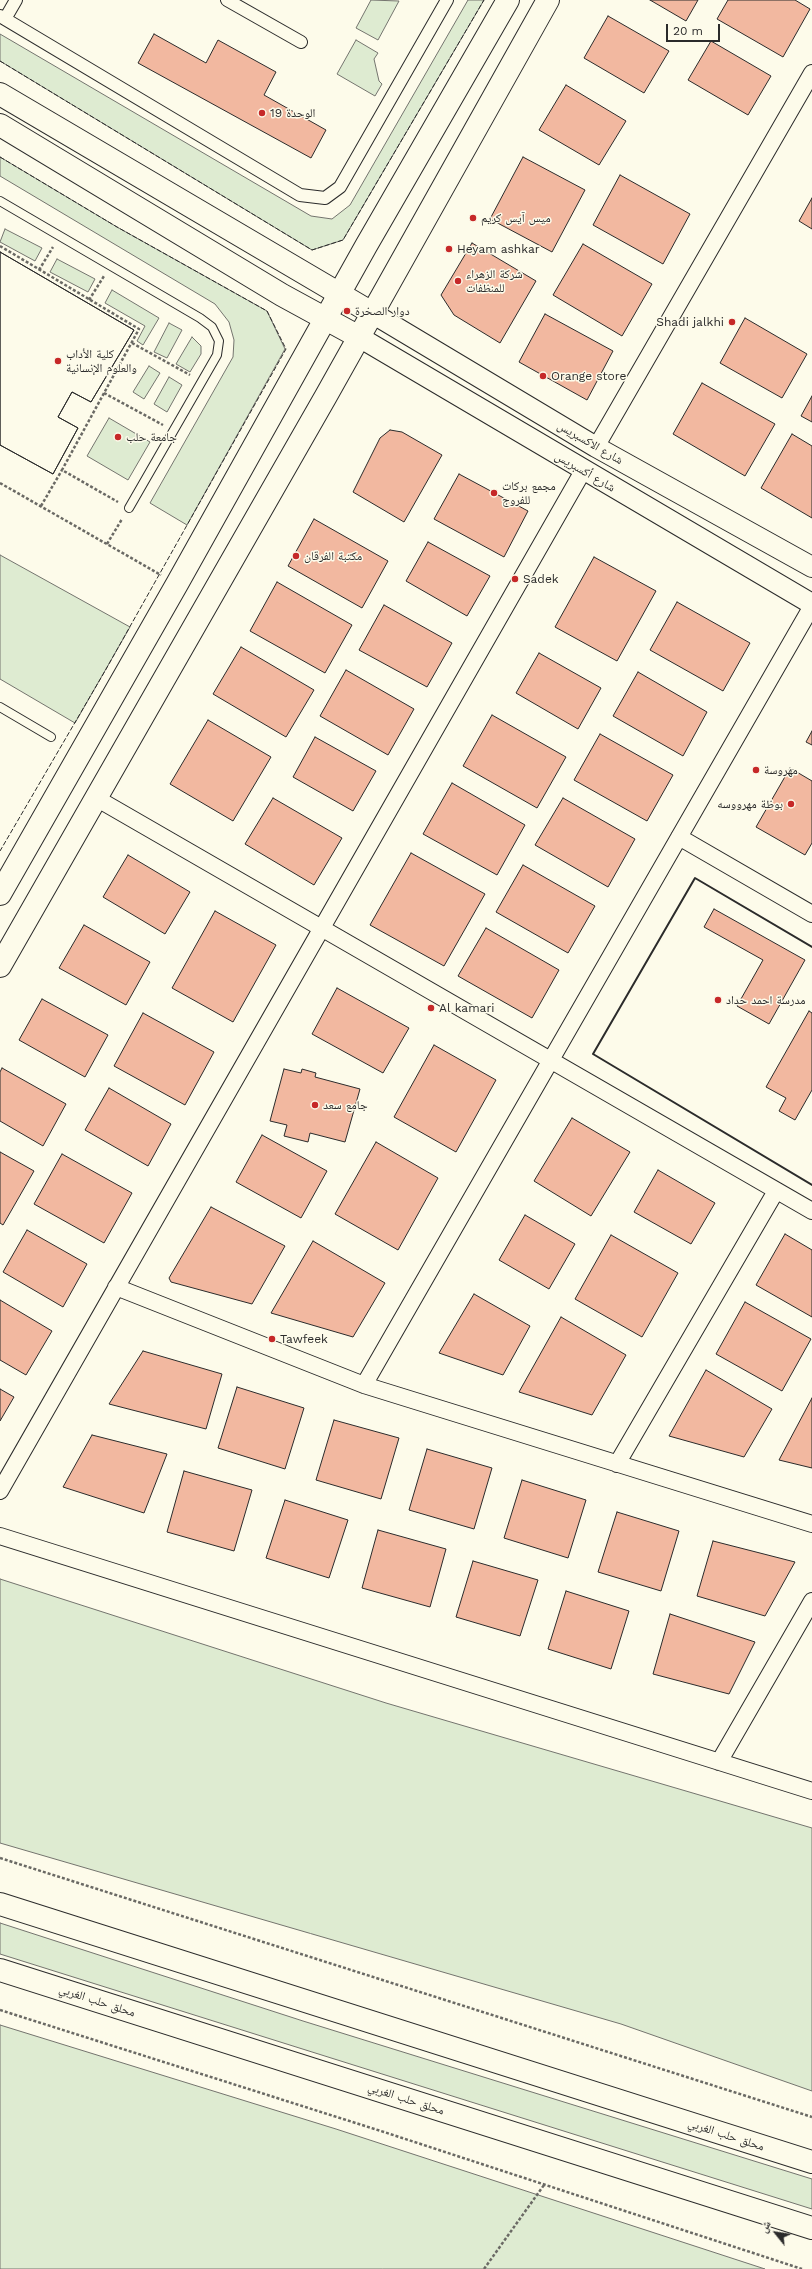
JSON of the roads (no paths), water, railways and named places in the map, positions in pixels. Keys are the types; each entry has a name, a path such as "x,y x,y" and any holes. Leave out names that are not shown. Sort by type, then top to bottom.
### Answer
{"main road":[{"path":"0,894 508,0"},
{"path":"0,966 359,337 548,0"},
{"path":"0,94 372,313"},
{"path":"0,125 275,291 359,337"},
{"name":"محلق حلب الغربي","path":"0,1904 812,2162"},
{"name":"محلق حلب الغربي","path":"0,1970 812,2228"}],"street":[{"path":"16,0 2,18 300,195 325,198 340,187 447,0"},
{"path":"227,0 301,42"},
{"path":"596,447 812,73"},
{"name":"شارع الاكسبريس","path":"372,313 596,447 812,567"},
{"name":"شارع أكسبريس","path":"359,337 583,471 812,605"},
{"path":"0,1491 583,471"},
{"path":"364,1385 812,605"},
{"path":"96,798 812,1212"},
{"path":"679,837 812,914"},
{"path":"617,1464 776,1191"},
{"path":"116,1287 364,1385 812,1524"},
{"path":"0,1536 812,1791"},
{"path":"719,1762 812,1601"}],"lane":[{"path":"0,201 200,318 212,327 219,341 217,355 129,508"},
{"path":"0,707 51,737"}],"place":[{"name":"الوحدة 19","path":"262,113"},
{"name":"ميس آيس كريم","path":"473,218"},
{"name":"Heyam ashkar","path":"449,249"},
{"name":"شركة الزهراء للمنظفات","path":"458,281"},
{"name":"دوار الصخرة","path":"347,311"},
{"name":"Shadi jalkhi","path":"732,322"},
{"name":"كلية الأداب والعلوم الإنسانية","path":"58,361"},
{"name":"Orange store","path":"543,376"},
{"name":"جامعة حلب","path":"118,437"},
{"name":"مجمع بركات للفروج","path":"494,493"},
{"name":"مكتبة الفرقان","path":"296,556"},
{"name":"Sadek","path":"515,579"},
{"name":"مهروسة","path":"756,770"},
{"name":"بوظة مهرووسه","path":"791,804"},
{"name":"مدرسة احمد حداد","path":"718,1000"},
{"name":"Al kamari","path":"431,1008"},
{"name":"جامع سعد","path":"315,1105"},
{"name":"Tawfeek","path":"272,1339"}]}
